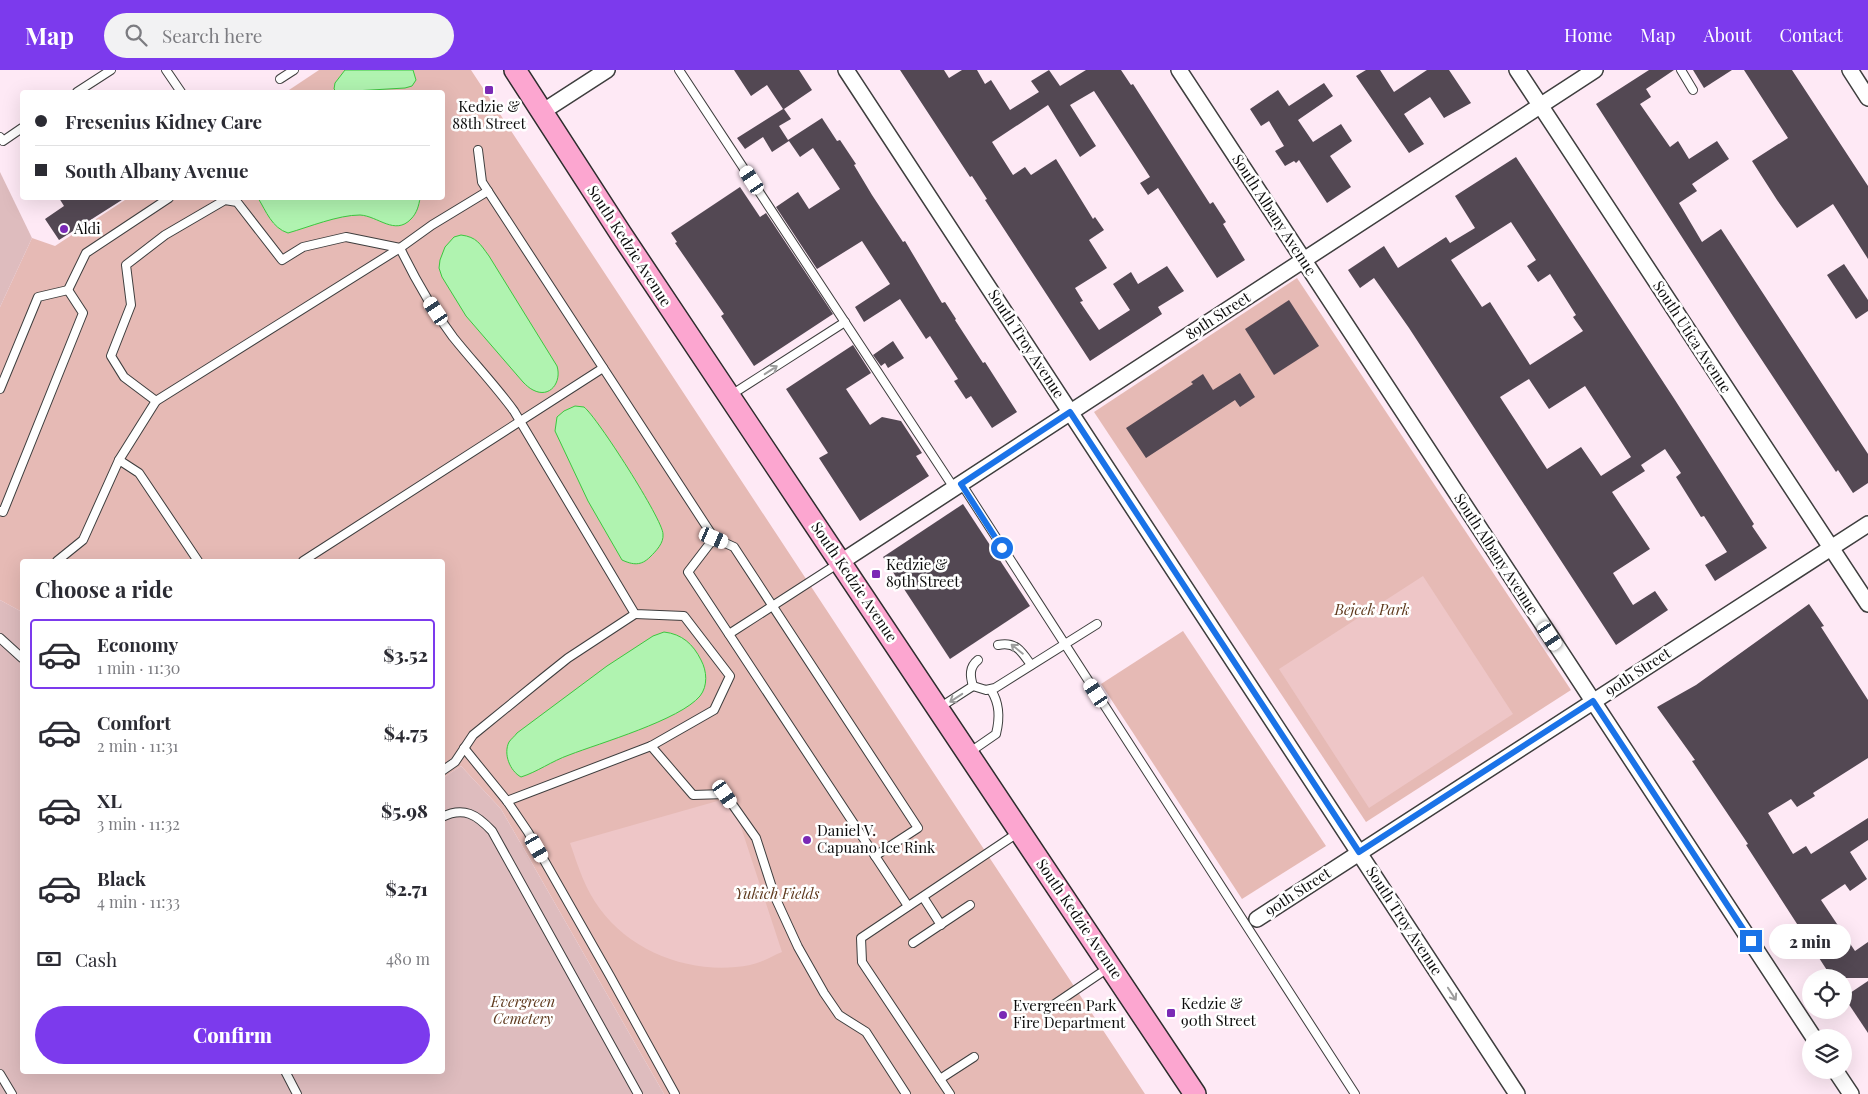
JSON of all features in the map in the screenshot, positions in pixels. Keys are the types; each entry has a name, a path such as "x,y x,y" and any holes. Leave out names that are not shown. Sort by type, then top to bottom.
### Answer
{"main road":[{"name":"South Kedzie Avenue","path":"514,70 621,234 1195,1094"}],"street":[{"path":"542,112 607,70"},
{"name":"South Troy Avenue","path":"846,70 1517,1094"},
{"name":"South Albany Avenue","path":"1179,70 1808,1029"},
{"name":"South Utica Avenue","path":"1517,70 1868,604"},
{"name":"89th Street","path":"841,562 1595,70"},
{"path":"1850,70 1868,98"},
{"name":"90th Street","path":"1257,919 1868,524"},
{"path":"1841,1079 1851,1094"}],"lane":[{"path":"80,90 111,70"},
{"path":"166,70 180,90"},
{"path":"280,79 294,70"},
{"path":"679,70 845,322 1065,644 1355,1094"},
{"path":"1681,70 1693,90"},
{"path":"0,136 3,141 20,129"},
{"path":"478,150 482,182 714,538 734,547 918,828 875,856"},
{"path":"59,559 83,540 119,460 156,401 488,191"},
{"path":"0,389 38,298 68,290 86,253 166,200"},
{"path":"156,401 124,377 111,356 131,305 126,265 165,235 225,200 237,202 282,260 304,247 346,237 400,248"},
{"path":"400,248 419,286 448,329 492,382 519,421 635,614"},
{"path":"0,510 3,512 84,313 68,290"},
{"path":"730,396 845,322"},
{"path":"306,559 603,368"},
{"path":"119,460 139,473 197,559"},
{"path":"714,538 688,572 908,906"},
{"path":"729,634 841,562"},
{"path":"445,769 455,762 473,735 568,658 635,614 684,616 730,676 714,710 651,746 507,801"},
{"path":"973,686 991,690 1097,624"},
{"path":"0,638 20,656"},
{"path":"998,645 1010,644 1015,646 1032,665"},
{"path":"973,686 971,670 972,665 978,660"},
{"path":"938,709 973,686"},
{"path":"968,753 996,734 999,719 998,707 996,698 991,690"},
{"path":"651,746 693,796 725,794 756,838 775,897 798,946 824,993 839,1015 866,1032 906,1094"},
{"path":"464,748 507,801 528,832 610,976 674,1094"},
{"path":"445,816 454,812 464,812 483,821 492,831 638,1094"},
{"path":"950,1094 862,962 861,938 1021,831"},
{"path":"922,897 941,925"},
{"path":"913,943 970,905"},
{"path":"1049,1008 1111,966"},
{"path":"940,1080 974,1057"},
{"path":"0,1074 12,1094"},
{"path":"287,1074 297,1094"}],"green space":[{"name":"Yukich Fields","path":"319,70 471,70 1145,1094 664,1094 501,809 461,766 445,777 445,559 20,559 20,611 0,600 0,307 32,238 55,246 125,200 445,200 445,90 289,90"},
{"path":"0,172 32,238 0,307"},
{"name":"Bejcek Park","path":"1297,278 1571,690 1366,822 1094,412"},
{"path":"1423,576 1513,714 1369,808 1279,669"},
{"name":"Evergreen Cemetery","path":"0,600 20,611 20,1074 445,1074 445,777 461,766 501,809 664,1094 0,1094"},
{"path":"1183,631 1326,846 1242,899 1101,684"},
{"path":"721,800 736,812 782,952 754,964 729,968 688,964 667,958 630,938 614,925 600,909 582,877 570,843"}],"shaded area":[{"path":"345,70 413,70 416,80 412,86 405,88 371,90 335,90 335,83"},
{"path":"259,200 419,200 413,217 405,224 399,226 386,224 360,215 333,219 288,233 282,231"},
{"path":"461,235 475,239 489,256 557,366 558,378 549,391 539,392 523,382 466,316 442,277 439,268 445,247 454,237"},
{"path":"575,406 584,407 602,429 641,490 660,525 663,534 661,544 643,562 633,564 622,560 588,501 555,431 557,417"},
{"path":"664,632 682,638 698,654 703,664 706,678 703,692 700,696 690,705 658,722 563,757 527,775 521,777 514,771 507,757 507,747 517,733 607,666 653,636"}],"building":[{"path":"734,70 799,70 812,90 784,109 791,119 779,126 788,140 822,118 837,141 840,140 856,164 854,165 872,195 903,242 905,241 942,303 945,302 983,363 985,362 1017,412 992,428 971,396 966,399 954,381 958,379 930,336 926,339 900,299 864,322 855,307 890,284 862,241 817,269 776,207 798,192 809,209 840,189 813,148 800,157 789,141 772,152 763,137 745,149 737,138 783,109 767,85 751,96"},
{"path":"900,70 944,70 949,78 962,70 977,70 985,84 991,80 1010,110 1039,92 1031,81 1049,70 1060,86 1086,70 1121,70 1131,85 1133,84 1210,204 1213,202 1226,222 1223,224 1245,260 1217,278 1158,188 1148,195 1140,183 1150,177 1094,91 1070,105 1096,146 1080,157 1048,105 992,142 1013,175 1025,167 1031,175 1056,159 1093,219 1095,217 1104,230 1089,240 1107,268 1075,288 1083,301 1080,302 1099,330 1130,310 1113,284 1131,272 1138,284 1167,266 1184,291 1158,307 1162,314 1090,361 985,200 987,199 972,176 970,177"},
{"path":"1366,70 1380,70 1394,92 1427,70 1449,70 1471,103 1444,118 1430,97 1404,114 1424,144 1409,153 1356,76"},
{"path":"1649,70 1674,70 1646,89 1651,97 1640,104 1670,147 1678,141 1689,159 1717,141 1729,159 1692,184 1697,191 1679,203 1702,242 1721,229 1868,454 1868,483 1853,493 1838,470 1836,472 1740,327 1596,104"},
{"path":"1693,70 1732,70 1704,88"},
{"path":"1744,70 1792,70 1868,186 1868,259 1833,204 1797,228 1777,200 1752,161 1788,138"},
{"path":"1324,83 1333,96 1298,120 1313,142 1341,124 1352,141 1330,156 1351,187 1327,203 1299,160 1296,163 1294,161 1285,166 1275,151 1284,146 1269,121 1261,126 1250,109 1278,90 1289,106"},
{"path":"1516,157 1675,400 1754,524 1752,526 1767,548 1715,581 1705,565 1727,552 1704,516 1701,517 1676,477 1681,473 1665,449 1641,465 1645,471 1612,492 1650,549 1613,573 1633,605 1655,591 1668,610 1616,645 1409,328 1374,278 1360,288 1348,270 1384,246 1398,268 1446,237 1450,243 1475,228 1455,196","holes":["1511,222 1536,260 1527,266 1538,282 1550,274 1576,315 1573,317 1583,331 1530,365 1490,302 1482,307 1451,260","1529,379 1549,409 1585,386 1631,457 1601,476 1581,447 1547,469 1500,397"]},
{"path":"740,187 760,217 766,213 833,314 754,366 721,316 724,314 675,243 677,242 671,233"},
{"name":"Aldi","path":"60,200 122,200 59,240 45,219 64,206"},
{"path":"1844,264 1868,300 1868,311 1856,319 1827,275"},
{"path":"1289,300 1319,346 1274,375 1245,329"},
{"path":"893,341 904,358 888,368 885,363 881,366 873,355"},
{"path":"853,345 871,373 846,389 870,425 882,417 901,421 922,453 916,456 929,476 860,521 819,458 828,453 786,389"},
{"path":"1240,373 1255,397 1240,407 1235,400 1146,458 1126,428 1193,384 1191,382 1203,374 1213,390"},
{"path":"963,504 1030,606 950,659 883,557"},
{"path":"1809,604 1824,626 1821,627 1868,700 1868,758 1813,793 1815,796 1797,807 1791,799 1768,813 1793,854 1806,846 1811,854 1868,818 1868,840 1850,852 1867,879 1850,891 1845,884 1821,900 1855,951 1868,942 1868,978 1852,978 1852,969 1826,969 1746,845 1748,844 1692,761 1695,760 1657,707 1696,685"},
{"path":"1868,981 1868,1033 1852,1009 1852,992"}],"place":[{"name":"Kedzie & 88th Street","path":"489,90"},
{"name":"Aldi","path":"64,229"},
{"name":"Kedzie & 89th Street","path":"876,574"},
{"name":"Daniel V. Capuano Ice Rink","path":"807,840"},
{"name":"Kedzie & 90th Street","path":"1171,1013"},
{"name":"Evergreen Park Fire Department","path":"1003,1015"}],"route":[{"path":"1002,548 961,484 1070,412 1359,852 1593,701 1751,941"}]}
